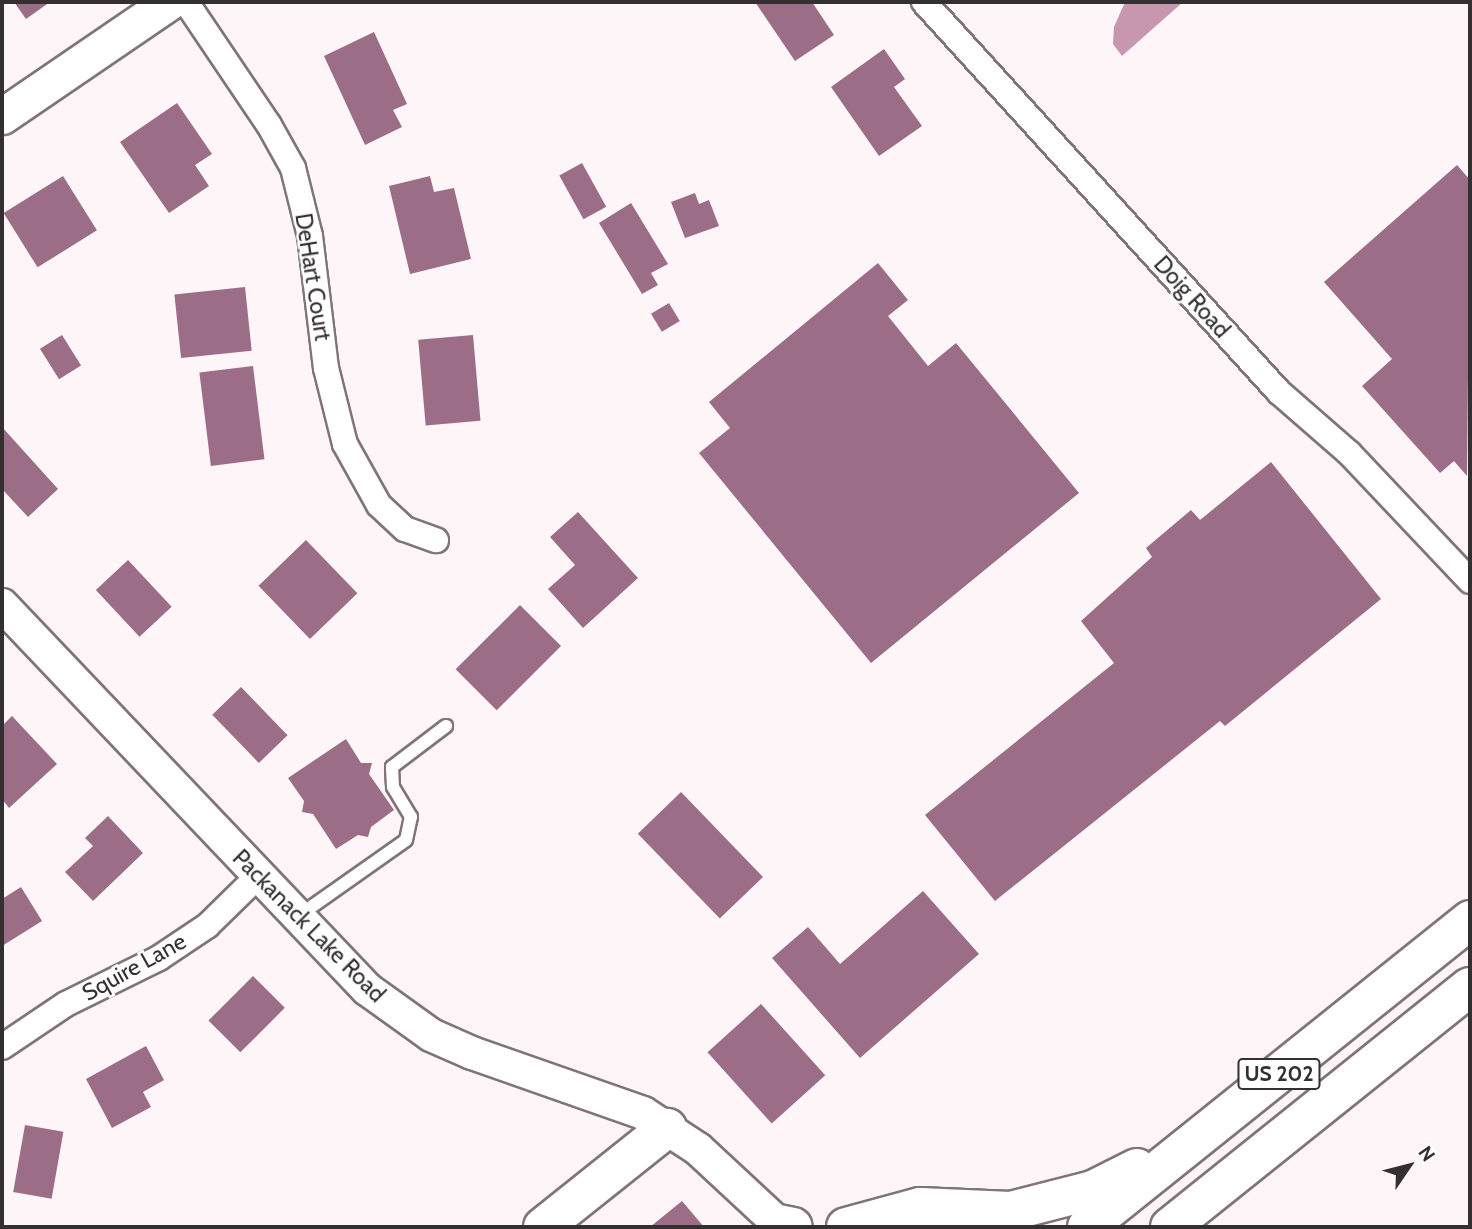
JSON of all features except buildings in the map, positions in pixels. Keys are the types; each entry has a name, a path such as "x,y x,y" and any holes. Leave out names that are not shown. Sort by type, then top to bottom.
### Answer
{"highway":[{"name":"US 202","path":"1087,1227 1470,920"},
{"name":"US 202","path":"1170,1227 1470,986"},
{"path":"543,1227 667,1128"},
{"path":"846,1227 920,1208 1011,1211 1062,1199 1093,1190 1199,1138"}],"main road":[{"path":"2,116 169,2"}],"street":[{"name":"DeHart Court","path":"186,2 269,125 293,168 310,236 326,368 345,444 379,505 405,529 436,540"},
{"name":"Doig Road","path":"924,2 1279,392 1349,453 1470,581"},
{"name":"Packanack Lake Road","path":"2,605 367,989 431,1035 472,1053 605,1097 667,1128 726,1172 785,1226"},
{"name":"Squire Lane","path":"2,1047 66,1004 159,958 207,926 258,876"}],"lane":[{"path":"297,917 406,840 411,817 393,787 392,767 446,726"}],"shaded area":[{"path":"1125,2 1183,2 1122,56 1113,44 1114,27"}]}
